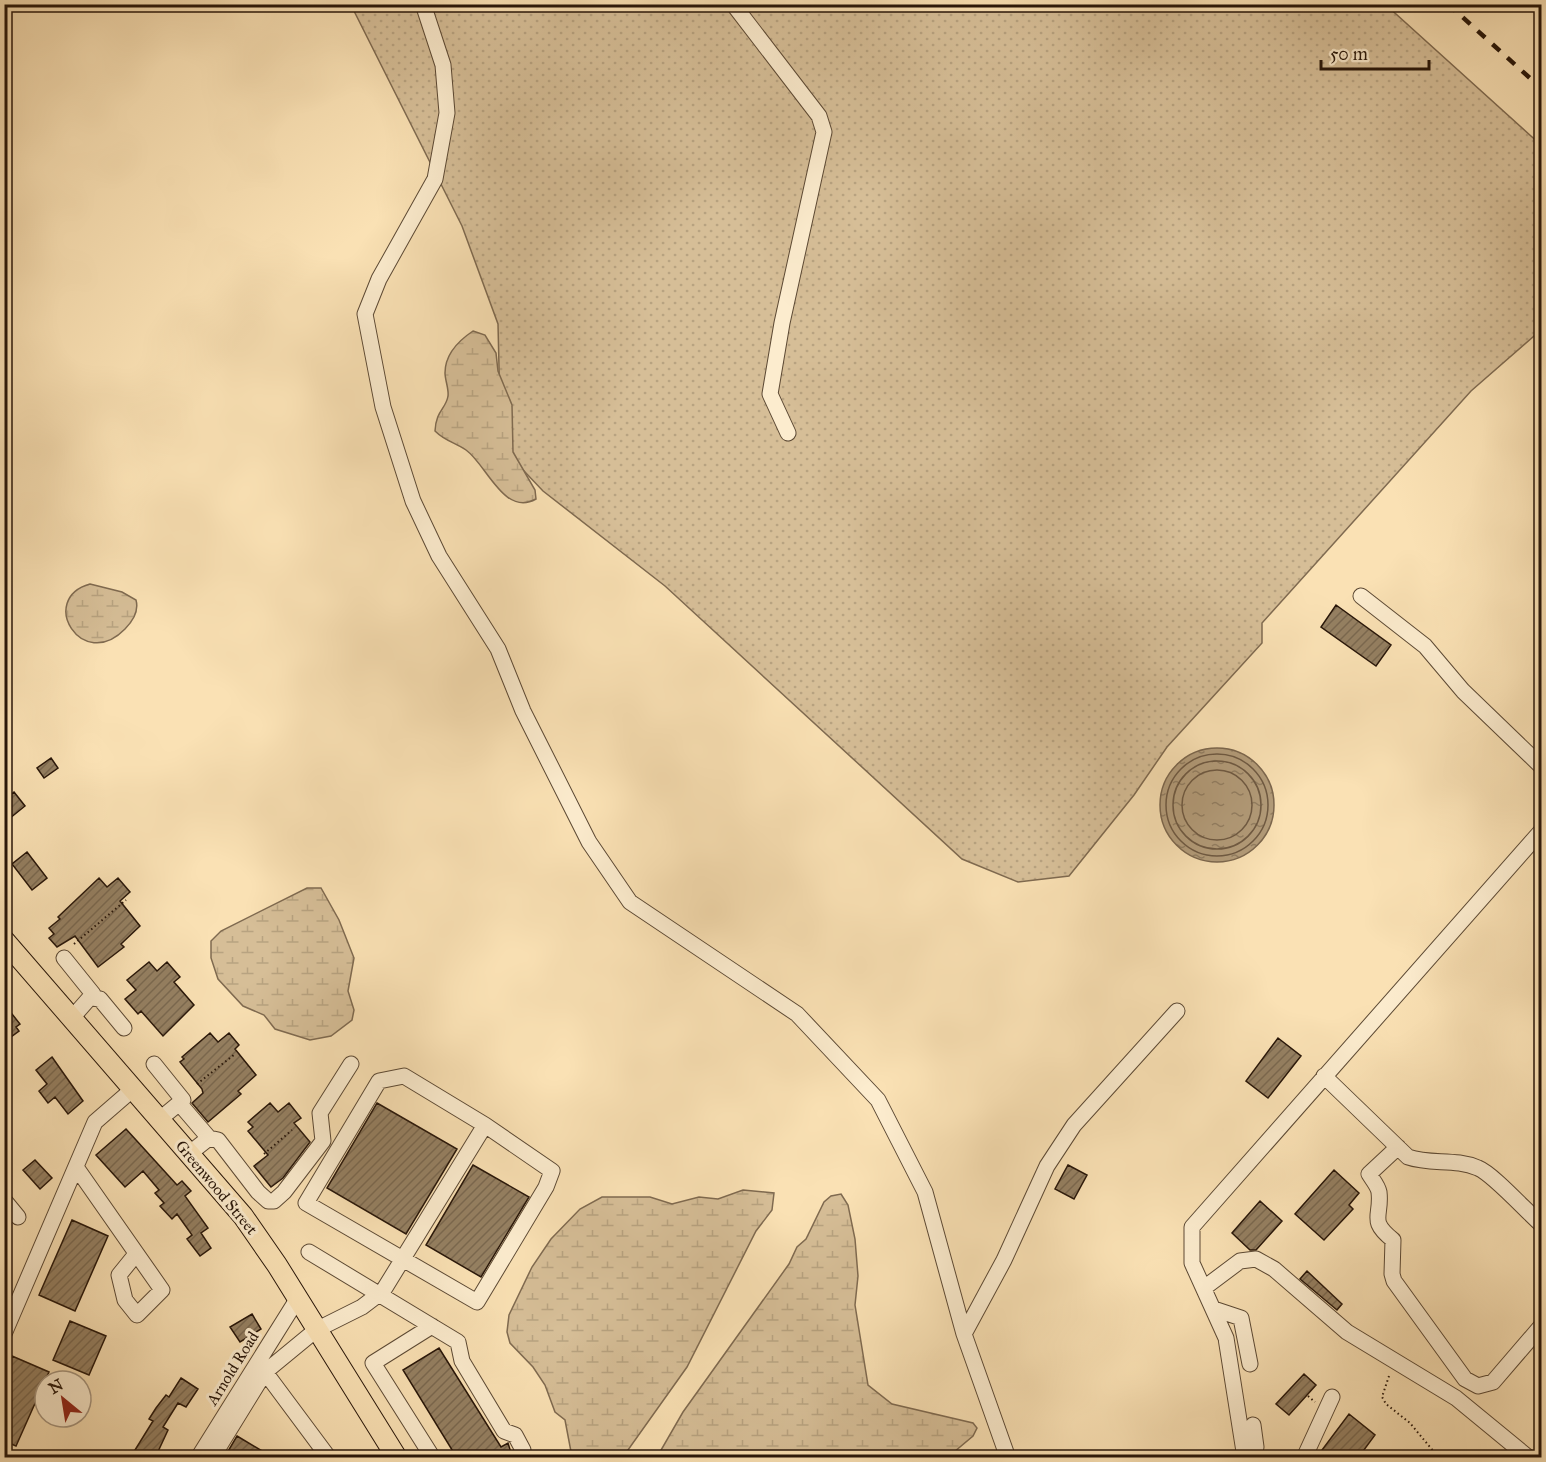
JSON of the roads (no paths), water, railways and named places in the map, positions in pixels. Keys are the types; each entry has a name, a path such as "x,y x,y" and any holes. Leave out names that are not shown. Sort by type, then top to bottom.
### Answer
{"main road":[{"name":"Greenwood Street","path":"4,940 190,1153 247,1222 397,1458"}],"street":[{"path":"423,4 443,65 447,113 435,179 379,279 365,314 383,407 413,501 439,556 498,649 523,711 589,842 630,902 797,1014 878,1100 925,1192 964,1334 1008,1458"},
{"path":"733,4 819,116 824,132 782,323 770,394 789,434"},
{"path":"1361,597 1425,646 1463,691 1542,767"},
{"path":"1245,1458 1227,1338 1192,1263 1192,1227 1542,830"},
{"path":"64,957 92,989 92,998 72,1018"},
{"path":"92,998 100,999 124,1028"},
{"path":"964,1334 1004,1260 1047,1166 1074,1125 1177,1011"},
{"path":"154,1064 183,1100 160,1119"},
{"path":"179,1103 209,1138 218,1140 263,1197 274,1201 284,1192 323,1141 320,1113 351,1064"},
{"path":"404,1076 485,1125 552,1170 546,1187 477,1302 306,1203 378,1081 404,1076"},
{"path":"1324,1076 1408,1157 1423,1162 1460,1163 1480,1168 1542,1225"},
{"path":"4,1334 95,1122 133,1089"},
{"path":"212,1458 265,1372 316,1330 362,1307 383,1291 485,1125"},
{"path":"190,1153 209,1138"},
{"path":"1398,1147 1369,1174 1379,1190 1377,1222 1382,1231 1393,1240 1392,1274 1394,1281 1466,1379 1478,1386 1493,1382 1542,1325"},
{"path":"76,1167 136,1254"},
{"path":"4,1200 18,1217"},
{"path":"309,1252 458,1342 462,1361 504,1431 515,1435 523,1450 522,1458"},
{"path":"1204,1288 1240,1261 1256,1259 1274,1269 1347,1332 1456,1398 1529,1458"},
{"name":"Arnold Road","path":"198,1458 297,1298"},
{"path":"1214,1309 1241,1318 1250,1364"},
{"path":"432,1326 373,1363 433,1458"},
{"path":"265,1372 329,1458"},
{"path":"1304,1458 1332,1397"},
{"path":"1253,1425 1256,1447 1253,1458"}],"water":[{"path":"1217,748 1239,752 1258,764 1270,783 1274,805 1270,827 1258,846 1239,858 1217,862 1195,858 1176,846 1164,827 1160,805 1164,783 1176,764 1195,752"}],"railway":[{"path":"1448,4 1542,89"}]}
